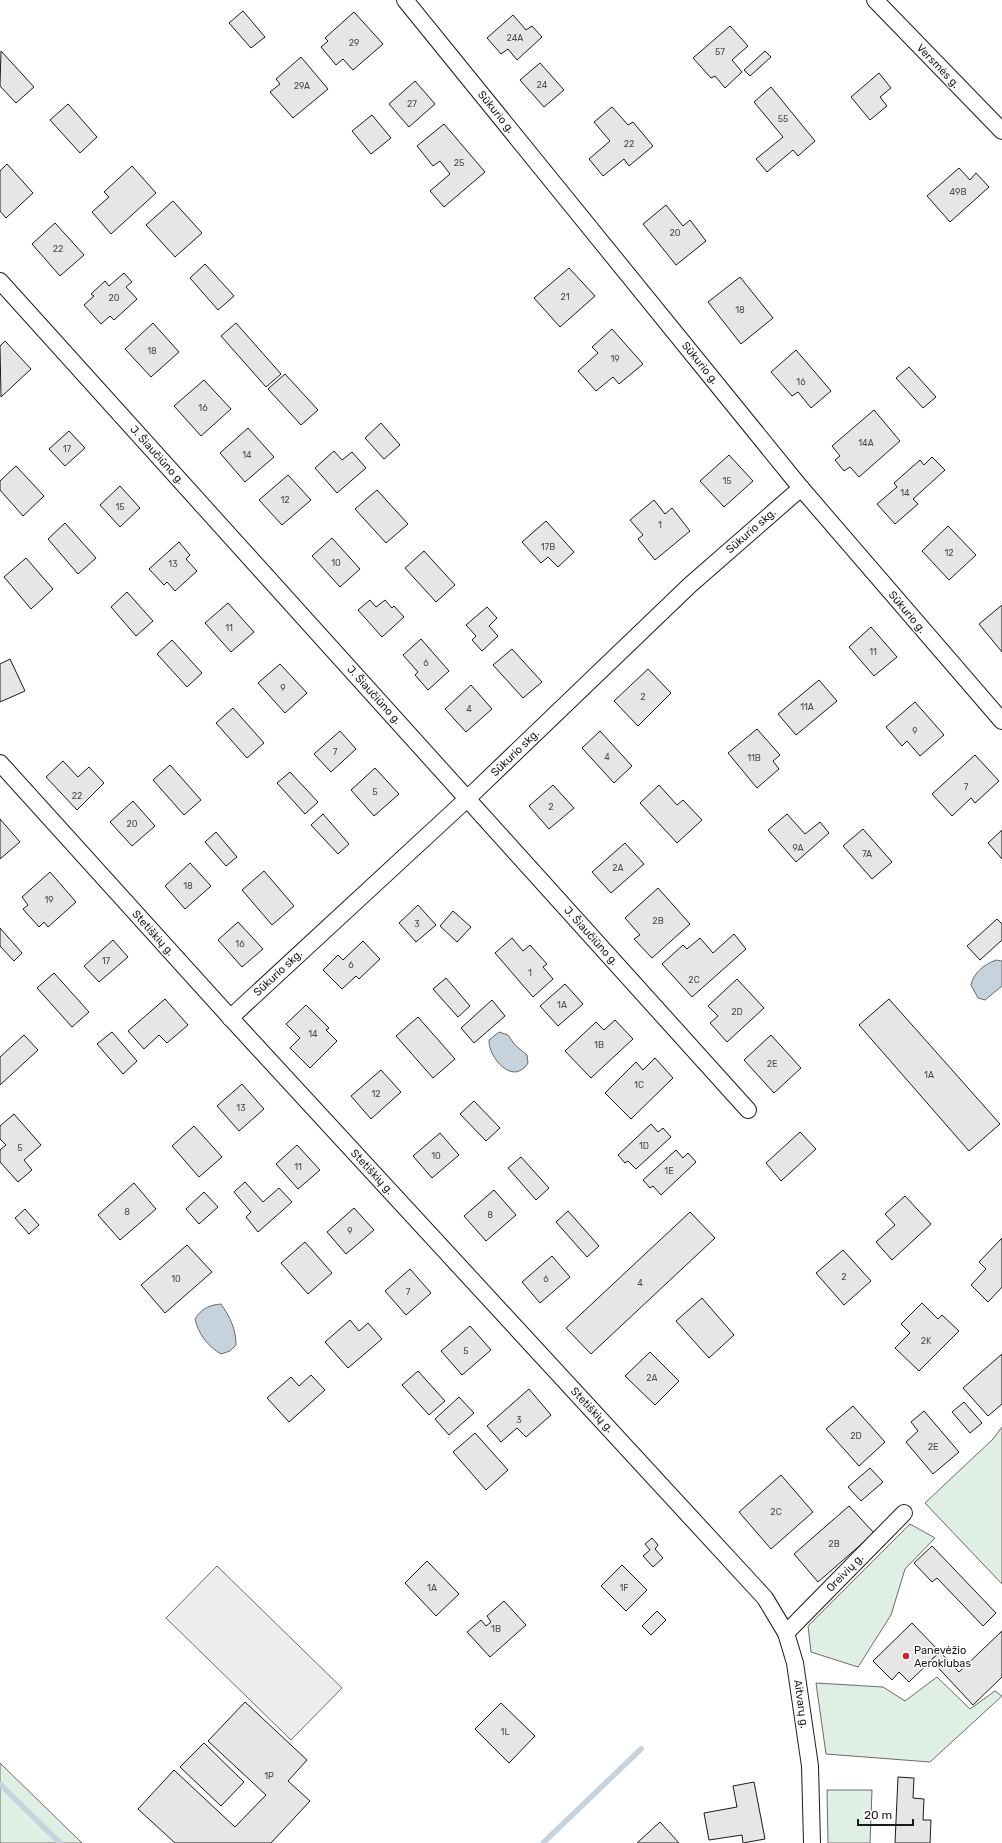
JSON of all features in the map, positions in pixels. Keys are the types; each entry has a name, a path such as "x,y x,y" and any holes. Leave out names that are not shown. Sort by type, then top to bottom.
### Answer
{"street":[{"name":"Sūkurio g.","path":"405,0 801,488 1002,721"},
{"name":"Versmės g.","path":"875,0 1002,131"},
{"name":"J. Šiaučiūno g.","path":"0,281 748,1110"},
{"name":"Sūkurio skg.","path":"230,1018 467,799 690,584 801,488"},
{"name":"Stetiškių g.","path":"0,763 230,1018 746,1578"},
{"name":"Oreivių g.","path":"786,1633 904,1513"},
{"name":"Aitvarų g.","path":"746,1578 765,1598 786,1633 795,1663 810,1766 812,1843"}],"green space":[{"path":"1002,1427 1002,1584 925,1503 993,1439"},
{"path":"910,1524 935,1538 905,1569 891,1615 858,1667 811,1652 808,1626"},
{"path":"937,1677 970,1709 995,1691 1002,1696 930,1762 826,1754 816,1683 883,1687 905,1701"},
{"path":"0,1763 82,1843 0,1843"},
{"path":"827,1790 872,1790 870,1843 828,1843"}],"shaded area":[{"path":"996,960 1002,961 1002,986 985,1000 978,998 971,985 972,981 980,970"},
{"path":"499,1032 508,1035 515,1045 527,1055 528,1063 522,1070 515,1072 509,1071 502,1067 497,1061 490,1047 489,1040"},
{"path":"221,1304 232,1323 236,1345 230,1351 221,1354 212,1348 204,1339 198,1329 195,1319 206,1308"},
{"path":"217,1566 342,1688 291,1740 166,1618"}],"building":[{"path":"243,11 265,37 251,48 229,23"},
{"path":"354,12 383,44 353,70 343,59 336,65 321,47 328,41 325,38"},
{"path":"513,15 526,30 532,26 542,37 517,60 508,49 501,54 487,38"},
{"path":"730,26 748,46 732,60 742,72 725,88 715,76 711,78 693,58"},
{"path":"1,51 34,87 16,103 0,86"},
{"path":"765,51 771,57 750,76 744,70"},
{"path":"301,57 328,89 293,118 270,92 280,84 276,79"},
{"path":"540,63 564,90 544,107 520,80"},
{"path":"879,73 891,88 880,97 887,106 870,120 851,97"},
{"path":"415,81 435,104 409,127 389,104"},
{"path":"771,87 815,141 798,156 793,150 767,172 756,159 783,137 754,102"},
{"path":"68,104 97,137 80,153 50,120"},
{"path":"612,107 628,125 633,122 653,146 629,166 624,159 603,176 589,159 610,141 594,122"},
{"path":"372,115 391,138 371,154 352,131"},
{"path":"444,124 485,172 444,207 430,191 450,174 440,161 433,166 417,146"},
{"path":"7,164 33,193 6,218 0,211 0,171"},
{"path":"132,166 156,193 111,234 92,212 109,197 104,192"},
{"path":"959,168 970,180 976,173 989,187 950,222 927,196"},
{"path":"173,201 202,233 175,257 146,225"},
{"path":"666,205 683,226 690,220 706,241 676,265 643,224"},
{"path":"55,223 84,255 60,276 32,244"},
{"path":"205,264 234,296 218,310 190,278"},
{"path":"569,268 595,296 560,327 534,298"},
{"path":"124,273 132,282 126,287 137,299 114,320 110,316 101,324 84,305 94,296 91,294 105,281 109,286"},
{"path":"740,277 773,318 741,344 708,302"},
{"path":"153,323 179,352 151,377 125,349"},
{"path":"236,323 281,374 266,387 221,336"},
{"path":"612,329 643,364 619,384 613,377 596,391 578,371 598,353 592,347"},
{"path":"5,341 31,369 1,397 0,346"},
{"path":"796,350 831,391 811,408 798,392 792,396 771,372"},
{"path":"909,367 936,397 923,408 896,378"},
{"path":"285,374 318,410 301,425 268,389"},
{"path":"204,380 231,409 201,436 174,406"},
{"path":"874,410 900,441 859,477 850,467 844,471 835,460 840,456 832,446"},
{"path":"381,423 400,445 384,459 365,438"},
{"path":"248,428 274,457 245,482 220,453"},
{"path":"69,431 85,448 65,466 49,449"},
{"path":"334,451 342,460 352,452 366,468 337,493 315,468"},
{"path":"729,455 753,481 724,507 700,481"},
{"path":"932,457 945,470 913,499 918,504 895,524 877,504 897,487 894,483 920,460 924,465"},
{"path":"16,466 44,496 23,516 0,490 0,481"},
{"path":"288,475 311,500 282,525 259,500"},
{"path":"120,486 140,508 120,527 100,505"},
{"path":"377,490 408,524 386,543 355,509"},
{"path":"654,500 665,514 672,508 690,531 655,560 638,539 643,535 630,520"},
{"path":"546,521 574,552 558,567 548,557 541,563 522,542"},
{"path":"65,523 96,558 78,574 48,539"},
{"path":"948,526 976,555 949,580 922,551"},
{"path":"332,538 360,569 340,587 312,556"},
{"path":"179,542 190,555 186,559 197,571 175,591 167,582 164,585 149,569"},
{"path":"424,551 455,585 436,602 405,568"},
{"path":"26,558 53,589 31,609 4,577"},
{"path":"127,592 153,621 136,636 111,607"},
{"path":"370,600 376,607 385,600 392,608 394,606 404,617 382,637 358,610"},
{"path":"228,603 254,632 231,652 205,623"},
{"path":"1002,605 1002,652 979,624"},
{"path":"487,607 497,618 489,626 498,636 482,651 472,640 476,636 466,625"},
{"path":"871,627 897,657 874,676 849,647"},
{"path":"421,639 449,671 428,690 415,675 418,672 403,655"},
{"path":"172,640 202,673 187,687 157,654"},
{"path":"512,649 542,682 523,698 493,665"},
{"path":"10,659 25,691 0,702 0,664"},
{"path":"280,664 307,693 285,713 258,683"},
{"path":"648,669 671,693 638,726 614,701"},
{"path":"819,680 837,701 796,735 778,714"},
{"path":"471,685 492,709 466,732 445,709"},
{"path":"915,702 944,735 920,756 907,741 902,746 886,727"},
{"path":"233,708 264,743 247,758 216,723"},
{"path":"757,729 780,755 773,761 779,769 757,788 728,753"},
{"path":"340,731 356,749 331,772 314,754"},
{"path":"600,731 632,766 614,783 582,748"},
{"path":"975,755 999,781 975,803 971,798 952,816 932,794"},
{"path":"63,761 78,777 89,767 104,783 77,810 46,777"},
{"path":"170,765 201,800 184,815 153,780"},
{"path":"375,768 399,794 374,816 351,790"},
{"path":"290,772 318,802 305,814 277,783"},
{"path":"553,785 574,808 549,829 529,806"},
{"path":"659,785 677,805 683,800 702,820 677,843 640,803"},
{"path":"133,801 155,826 132,846 110,822"},
{"path":"323,814 349,844 338,854 311,825"},
{"path":"787,814 805,834 820,822 829,833 796,862 768,830"},
{"path":"0,819 20,842 0,859"},
{"path":"863,829 892,862 872,879 843,846"},
{"path":"1002,830 1002,859 988,843"},
{"path":"216,832 237,857 226,866 205,842"},
{"path":"625,843 644,864 611,893 592,872"},
{"path":"190,863 211,886 185,909 165,886"},
{"path":"264,871 294,906 272,925 242,890"},
{"path":"50,872 76,902 48,927 44,922 39,927 23,909 28,905 22,897"},
{"path":"658,888 690,924 652,958 634,939 640,935 625,918"},
{"path":"418,905 436,925 416,942 399,923"},
{"path":"453,911 471,927 457,942 440,926"},
{"path":"997,919 1002,924 1002,940 980,960 967,946"},
{"path":"238,922 263,949 242,967 218,940"},
{"path":"0,928 22,953 14,961 0,946"},
{"path":"734,934 746,949 692,997 662,964 683,945 687,949 700,938 713,953"},
{"path":"512,938 523,951 530,945 547,964 543,967 553,979 533,997 495,953"},
{"path":"113,940 128,957 99,982 84,966"},
{"path":"363,941 380,959 359,979 356,976 342,989 323,970 338,955 343,960"},
{"path":"54,973 89,1012 72,1027 37,988"},
{"path":"446,978 470,1006 458,1017 433,989"},
{"path":"737,979 764,1008 727,1042 710,1023 718,1016 708,1006"},
{"path":"565,984 583,1004 558,1026 540,1006"},
{"path":"165,999 188,1025 167,1043 159,1035 144,1049 128,1031"},
{"path":"889,999 1000,1124 969,1151 859,1025"},
{"path":"492,1000 505,1016 474,1043 461,1028"},
{"path":"306,1005 329,1028 326,1030 337,1041 310,1068 290,1048 300,1038 286,1024"},
{"path":"418,1017 455,1059 433,1078 396,1036"},
{"path":"615,1020 633,1039 591,1078 565,1051 596,1022 604,1030"},
{"path":"112,1032 137,1061 123,1074 97,1044"},
{"path":"24,1035 38,1050 0,1085 0,1057"},
{"path":"771,1035 801,1068 774,1093 744,1060"},
{"path":"655,1058 673,1078 631,1119 605,1093 636,1062 643,1070"},
{"path":"381,1070 401,1092 371,1119 351,1096"},
{"path":"242,1084 264,1109 239,1131 217,1106"},
{"path":"474,1101 500,1128 486,1141 460,1114"},
{"path":"14,1114 41,1145 24,1160 32,1170 18,1182 0,1162 0,1150 6,1145 0,1139 0,1126"},
{"path":"651,1124 658,1132 663,1128 671,1137 636,1169 628,1161 625,1163 618,1155"},
{"path":"194,1126 222,1157 199,1177 172,1146"},
{"path":"800,1132 816,1149 781,1181 766,1163"},
{"path":"440,1133 459,1155 432,1178 413,1156"},
{"path":"297,1145 320,1170 298,1189 276,1164"},
{"path":"676,1150 683,1158 688,1153 696,1162 661,1195 653,1186 650,1188 643,1180"},
{"path":"521,1157 549,1188 536,1200 508,1168"},
{"path":"245,1182 263,1202 279,1188 292,1202 258,1232 246,1217 251,1212 234,1192"},
{"path":"134,1183 156,1209 120,1240 98,1215"},
{"path":"494,1190 516,1215 486,1241 464,1216"},
{"path":"204,1192 218,1207 199,1224 186,1209"},
{"path":"905,1196 931,1224 892,1260 876,1242 895,1225 885,1214"},
{"path":"354,1208 374,1230 346,1254 327,1232"},
{"path":"25,1209 39,1225 29,1234 15,1218"},
{"path":"568,1211 599,1246 587,1257 556,1222"},
{"path":"690,1212 715,1238 591,1354 566,1328"},
{"path":"1002,1238 1002,1287 988,1302 971,1285 986,1269 979,1262"},
{"path":"305,1242 332,1273 308,1294 281,1263"},
{"path":"187,1245 212,1272 165,1313 141,1285"},
{"path":"843,1250 871,1281 844,1305 816,1273"},
{"path":"552,1256 570,1277 540,1303 522,1282"},
{"path":"410,1269 431,1293 406,1315 385,1291"},
{"path":"702,1298 734,1335 709,1358 676,1321"},
{"path":"922,1303 938,1319 942,1315 959,1331 919,1371 895,1348 910,1333 901,1324"},
{"path":"350,1320 359,1331 368,1323 382,1339 348,1368 325,1342"},
{"path":"470,1326 491,1350 462,1375 441,1351"},
{"path":"650,1352 679,1381 655,1405 625,1376"},
{"path":"1002,1354 1002,1404 988,1416 963,1388"},
{"path":"418,1371 445,1401 429,1415 402,1385"},
{"path":"311,1375 325,1390 289,1422 267,1398 291,1377 299,1386"},
{"path":"529,1389 551,1415 526,1437 517,1428 501,1442 487,1426"},
{"path":"459,1397 474,1413 449,1435 435,1419"},
{"path":"964,1402 982,1423 970,1433 952,1412"},
{"path":"853,1406 885,1442 859,1466 826,1429"},
{"path":"924,1411 959,1452 933,1474 906,1442 918,1431 911,1422"},
{"path":"475,1433 508,1470 486,1490 453,1452"},
{"path":"870,1468 883,1482 861,1501 848,1487"},
{"path":"781,1475 813,1512 771,1549 739,1512"},
{"path":"849,1506 874,1533 818,1582 794,1554"},
{"path":"652,1538 658,1545 655,1549 663,1558 653,1567 643,1556 650,1550 645,1544"},
{"path":"932,1546 996,1613 983,1626 937,1578 932,1582 914,1563"},
{"path":"427,1561 459,1594 436,1616 405,1583"},
{"path":"622,1565 647,1590 626,1611 601,1586"},
{"path":"504,1601 526,1625 490,1657 467,1632 481,1620 486,1626 491,1622 487,1616"},
{"path":"657,1611 666,1620 651,1635 642,1626"},
{"name":"Panevėžio Aeroklubas","path":"912,1623 940,1652 909,1682 899,1672 892,1680 873,1661"},
{"path":"1002,1631 1002,1677 973,1705 931,1660 940,1652 959,1672"},
{"path":"245,1702 307,1760 288,1781 310,1801 271,1843 175,1843 138,1809 174,1770 235,1827 266,1795 208,1741"},
{"path":"501,1703 535,1736 509,1763 475,1729"},
{"path":"204,1743 244,1782 221,1806 180,1767"},
{"path":"898,1777 914,1778 913,1798 924,1799 923,1820 931,1820 930,1843 895,1843"},
{"path":"754,1782 765,1839 743,1843 742,1835 709,1840 704,1813 737,1807 733,1786"},
{"path":"660,1822 679,1843 637,1843"}],"waterway":[{"path":"543,1843 641,1749"},
{"path":"0,1784 60,1843"}],"place":[{"name":"Panevėžio Aeroklubas","path":"906,1656"}]}
